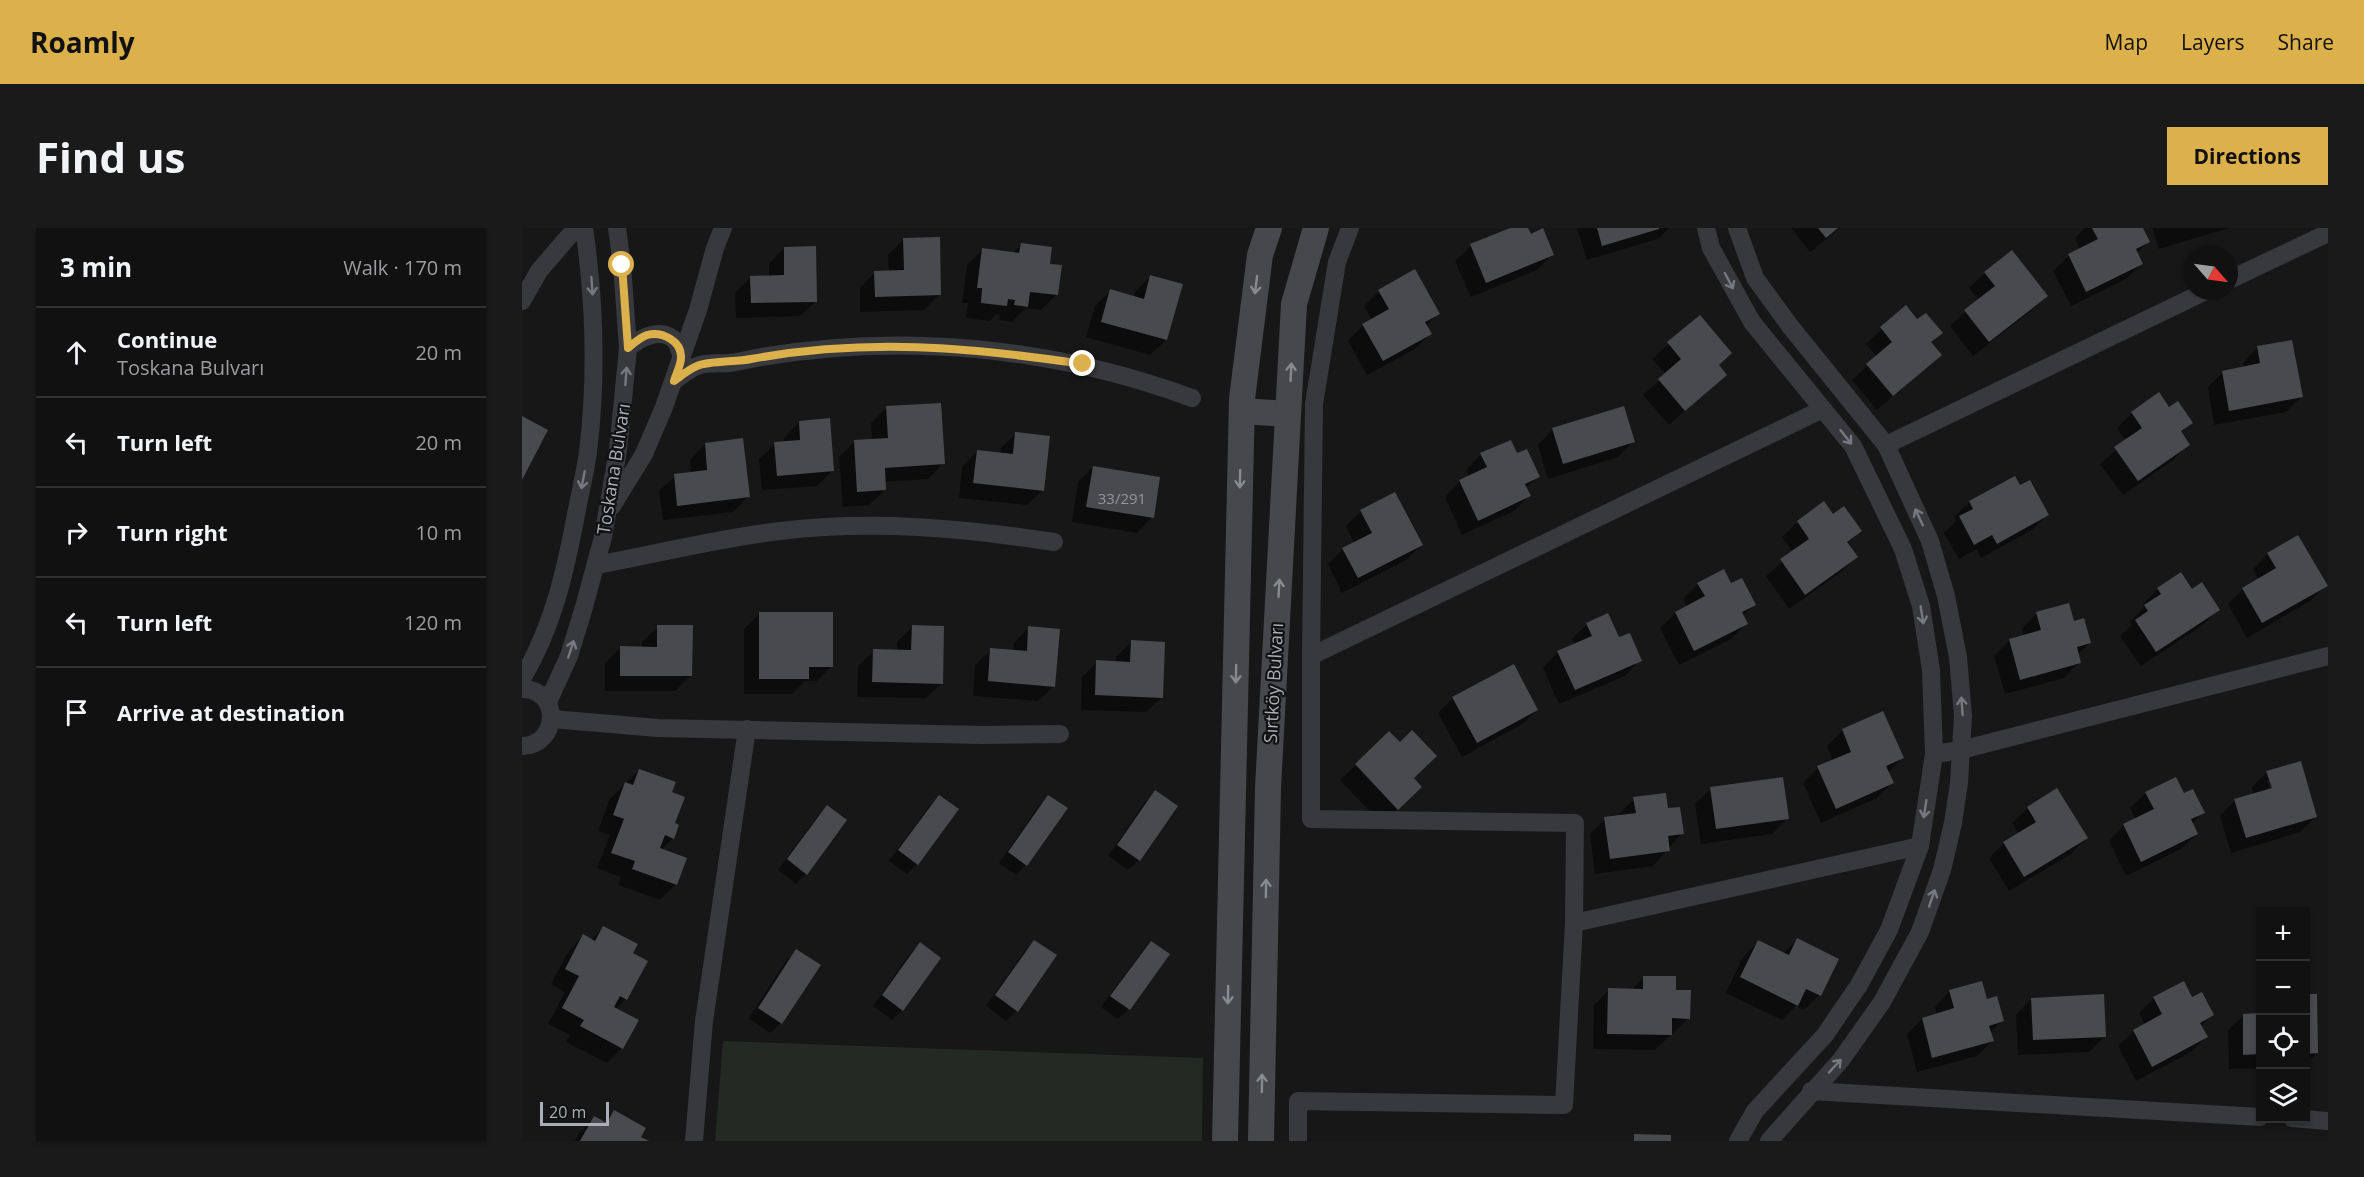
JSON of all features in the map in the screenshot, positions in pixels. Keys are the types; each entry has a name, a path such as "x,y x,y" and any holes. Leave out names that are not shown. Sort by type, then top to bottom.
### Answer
{"main road":[{"name":"Sırtköy Bulvarı","path":"1225,1141 1242,411 1260,255 1269,228"},
{"name":"Sırtköy Bulvarı","path":"1261,1141 1268,788 1294,304 1316,228"},
{"path":"1242,411 1288,414"},
{"path":"1229,953 1265,953"}],"street":[{"path":"522,301 539,271 576,228"},
{"name":"Toskana Bulvarı","path":"522,679 539,651 558,600 588,453 594,366 592,281 584,228"},
{"name":"Toskana Bulvarı","path":"523,748 543,738 549,730 550,711 596,565 618,450 628,348 622,265 616,228"},
{"path":"606,515 644,454 674,381 723,228"},
{"path":"1298,1141 1299,1101 1564,1105 1574,923 1575,823 1311,819 1314,404 1337,262 1350,228"},
{"path":"1706,228 1711,248 1752,322 1853,446 1903,549 1921,606 1930,670 1934,754 1920,846 1889,930 1859,985 1825,1035 1755,1111 1738,1141"},
{"path":"1737,228 1755,278 1790,326 1886,445 1930,542 1947,596 1958,657 1963,716 1953,823 1942,870 1920,932 1882,1002 1841,1060 1811,1091 1769,1141"},
{"path":"2238,276 2328,233"},
{"path":"1886,445 2187,300"},
{"path":"628,348 638,339 650,334 665,336 676,343 682,357"},
{"path":"674,381 698,365 731,363 826,348 887,345 1010,353 1083,364 1143,380 1192,398"},
{"path":"1311,656 1823,409"},
{"path":"596,565 778,531 822,527 928,526 1054,542"},
{"path":"1934,754 1960,750 2328,656"},
{"path":"522,689 534,691 550,711 658,728 982,735 1060,734"},
{"path":"694,1141 704,1021 747,729"},
{"path":"1574,923 1920,846"},
{"path":"1811,1091 2256,1117"},
{"path":"2310,1120 2328,1121"}],"shaded area":[{"path":"723,1041 1203,1058 1202,1141 715,1141"}],"building":[{"path":"1510,228 1528,228 1531,234 1543,228 1554,255 1486,283 1470,244"},
{"path":"1597,228 1659,228 1659,229 1602,246"},
{"path":"1818,228 1838,228 1826,238"},
{"path":"2092,228 2143,228 2150,242 2136,249 2143,264 2086,292 2068,254 2098,239"},
{"path":"940,237 941,295 875,297 874,271 904,270 903,238"},
{"path":"1021,243 1052,247 1050,264 1062,265 1058,295 1030,292 1028,307 1014,305 1015,300 1008,299 1007,306 981,303 982,288 977,288 982,248 1019,253"},
{"path":"816,246 817,302 751,303 750,276 784,275 784,247"},
{"path":"2012,250 2048,296 1989,342 1964,310 1995,286 1984,272"},
{"path":"1415,269 1440,314 1425,322 1432,334 1383,361 1362,324 1389,309 1378,290"},
{"path":"1150,275 1183,284 1167,340 1101,322 1110,289 1144,299"},
{"path":"1906,305 1917,319 1926,313 1943,333 1931,342 1942,355 1893,396 1866,364 1892,342 1880,327"},
{"path":"1700,315 1732,353 1719,365 1727,375 1685,411 1658,379 1681,359 1667,342"},
{"path":"2292,340 2303,397 2229,411 2222,371 2260,363 2257,346"},
{"path":"2159,392 2169,407 2178,401 2193,423 2181,431 2190,445 2138,481 2114,447 2142,428 2131,412"},
{"path":"941,403 945,464 885,468 886,490 857,492 854,440 888,438 886,406"},
{"path":"1624,406 1635,442 1563,464 1552,428"},
{"path":"522,416 548,430 522,480"},
{"path":"830,418 834,471 777,476 774,442 800,440 799,421"},
{"path":"1015,432 1050,436 1044,491 973,483 977,450 1013,454"},
{"path":"743,438 750,497 677,506 674,474 707,470 705,443"},
{"path":"1511,440 1517,453 1527,449 1540,477 1525,484 1531,496 1478,521 1459,480 1487,467 1480,453"},
{"path":"1093,466 1160,477 1154,518 1086,507"},
{"path":"2015,476 2020,485 2030,480 2049,515 1997,544 1992,535 1974,545 1959,516 1973,509 1969,501"},
{"path":"1395,492 1423,545 1358,578 1342,548 1372,533 1360,510"},
{"path":"1824,501 1833,514 1844,506 1862,531 1847,542 1858,557 1805,595 1780,559 1809,539 1797,521"},
{"path":"2298,535 2328,586 2262,623 2242,588 2276,568 2267,553"},
{"path":"1724,569 1731,583 1742,578 1756,605 1742,612 1748,624 1694,651 1675,612 1705,596 1697,583"},
{"path":"2181,572 2192,589 2202,582 2220,610 2156,652 2135,620 2148,611 2144,605 2161,594 2157,588"},
{"path":"2069,603 2074,621 2084,618 2091,643 2077,647 2081,663 2020,680 2009,639 2041,630 2036,612"},
{"path":"759,612 833,612 833,667 809,667 809,679 759,679"},
{"path":"1608,613 1619,637 1630,633 1642,661 1575,690 1557,651 1592,636 1586,623"},
{"path":"657,625 693,625 692,676 620,676 620,646 657,647"},
{"path":"912,625 944,626 943,684 872,682 873,649 911,650"},
{"path":"1028,626 1060,629 1055,687 988,681 990,648 1027,651"},
{"path":"1131,640 1165,642 1163,698 1095,695 1096,660 1130,662"},
{"path":"1514,664 1538,710 1477,743 1452,697"},
{"path":"1883,711 1904,758 1886,766 1894,783 1836,809 1817,766 1851,752 1842,729"},
{"path":"1412,730 1437,756 1414,778 1422,787 1398,810 1355,764 1389,731 1400,742"},
{"path":"2301,761 2317,817 2246,838 2234,799 2272,788 2266,771"},
{"path":"639,769 676,782 672,792 685,797 675,823 679,825 674,839 665,835 660,848 687,858 677,885 632,869 635,861 611,853 624,819 613,815 625,782 633,785"},
{"path":"1783,777 1789,819 1716,829 1710,787"},
{"path":"2176,777 2184,793 2193,789 2205,813 2191,819 2198,834 2141,862 2123,824 2154,809 2145,792"},
{"path":"2057,788 2088,838 2024,877 2003,842 2036,822 2027,807"},
{"path":"1155,790 1178,806 1140,861 1117,845"},
{"path":"1666,793 1668,808 1680,807 1684,834 1668,836 1670,851 1610,859 1604,817 1636,813 1633,797"},
{"path":"939,795 959,809 918,865 898,850"},
{"path":"1048,795 1068,808 1027,866 1008,852"},
{"path":"827,805 847,820 807,875 787,859"},
{"path":"603,926 638,944 633,953 648,961 627,1000 620,996 614,1007 639,1020 623,1049 580,1026 584,1020 562,1008 579,976 565,969 583,934 595,941"},
{"path":"1797,938 1839,959 1821,996 1806,989 1798,1006 1740,977 1758,940 1789,955"},
{"path":"1034,940 1057,955 1018,1012 995,995"},
{"path":"1151,941 1170,954 1130,1010 1110,996"},
{"path":"920,942 941,958 903,1011 882,995"},
{"path":"796,949 821,965 782,1024 758,1008"},
{"path":"1643,976 1676,976 1676,990 1691,990 1690,1019 1672,1018 1672,1035 1607,1034 1608,988 1643,989"},
{"path":"1982,981 1987,999 1997,996 2004,1021 1989,1026 1994,1041 1932,1058 1922,1018 1954,1008 1949,990"},
{"path":"2184,981 2192,997 2202,992 2214,1015 2200,1023 2208,1037 2152,1067 2133,1030 2162,1014 2153,997"},
{"path":"2104,994 2106,1037 2033,1040 2031,998"},
{"path":"2310,994 2317,994 2318,1053 2310,1054"},
{"path":"2256,1013 2256,1054 2243,1055 2243,1014"},
{"path":"614,1110 646,1128 641,1137 649,1141 580,1141 594,1116 607,1123"},
{"path":"1634,1134 1671,1135 1671,1141 1634,1141"}],"route":[{"path":"622,265 628,348 638,339 650,334 665,336 676,343 682,357 674,381 698,365 731,363 826,348 887,345 1010,353 1083,364"}]}
